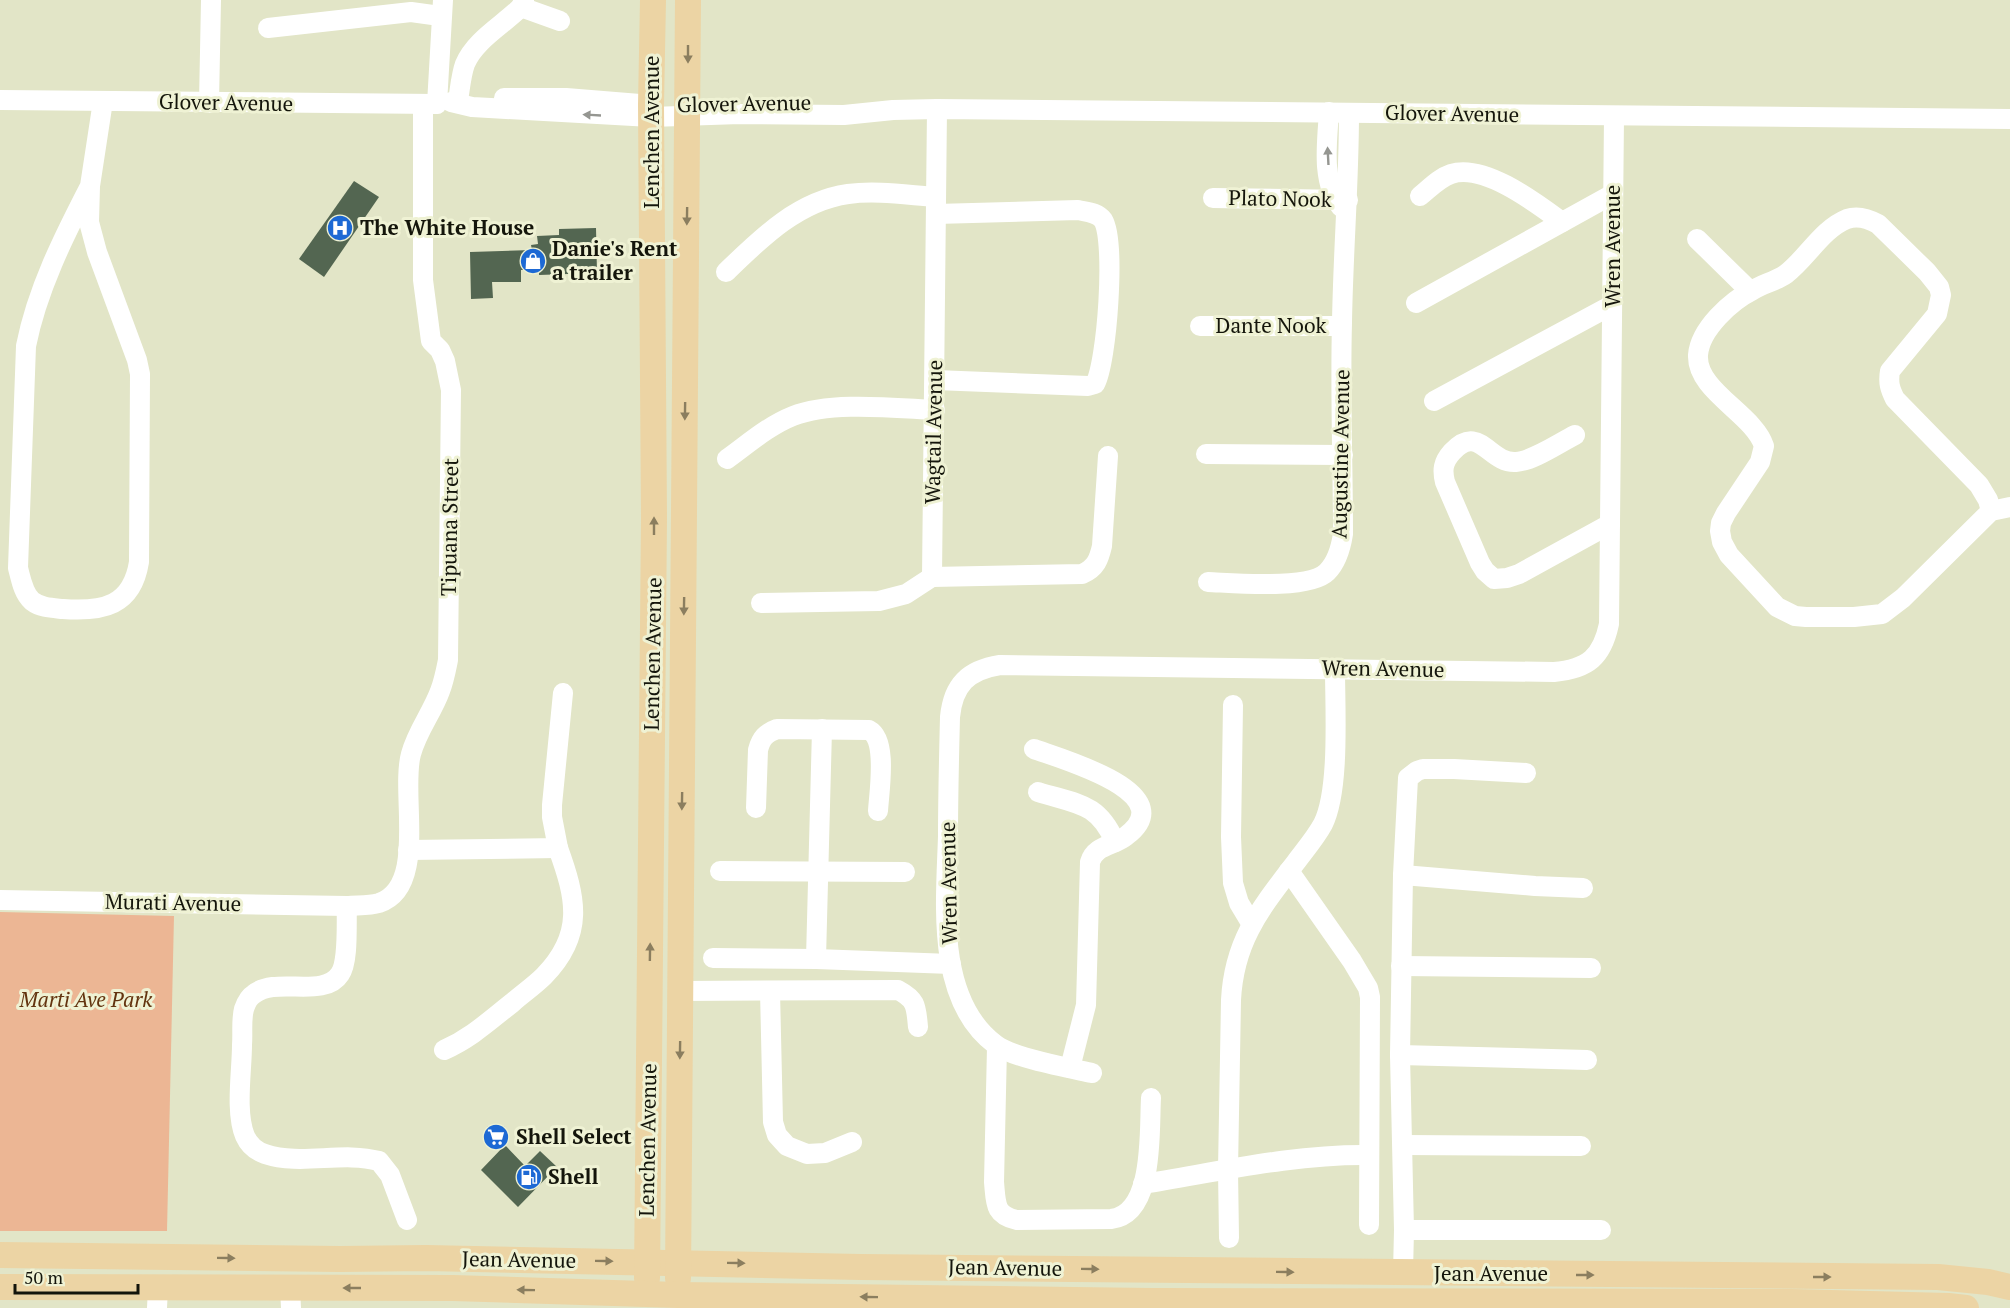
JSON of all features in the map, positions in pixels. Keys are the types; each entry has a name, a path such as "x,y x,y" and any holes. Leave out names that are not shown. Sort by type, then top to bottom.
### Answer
{"main road":[{"name":"Lenchen Avenue","path":"647,1300 654,518 651,111 653,0"},
{"name":"Lenchen Avenue","path":"678,1301 688,0"},
{"name":"Jean Avenue","path":"0,1256 426,1258 861,1267 1403,1273 1792,1289 1966,1308"},
{"path":"340,1259 360,1267 387,1273 393,1288"},
{"path":"861,1267 869,1273 884,1278 938,1279 947,1284 949,1298"},
{"name":"Jean Avenue","path":"0,1287 158,1298 290,1298 393,1288 678,1301 949,1298 1151,1301 1792,1289 1946,1278 1988,1282 2010,1287"}],"street":[{"path":"209,103 211,0"},
{"path":"442,103 462,75 468,58 522,4 560,21"},
{"path":"268,28 442,8 442,103"},
{"name":"Glover Avenue","path":"0,100 442,103 484,108 688,112 724,103 795,102 845,103 893,110 2010,119"},
{"path":"90,186 57,252 30,325 26,346 18,568 27,596 33,602 42,607 80,610 103,607 125,596 132,587 139,562 140,374 91,232 89,209 90,186 103,101"},
{"name":"Tipuana Street","path":"347,906 378,904 390,898 399,889 405,875 408,850 407,777 411,753 440,693 448,660 451,390 445,361 440,350 431,341 423,280 442,103"},
{"name":"Wagtail Avenue","path":"932,577 937,109"},
{"name":"Augustine Avenue","path":"1329,112 1329,180 1342,204"},
{"name":"Augustine Avenue","path":"1208,582 1308,582 1327,572 1340,548 1343,534 1342,204 1349,113"},
{"name":"Wren Avenue","path":"997,1047 965,1010 951,964 945,922 951,704 960,685 971,674 984,667 1030,664 1554,672 1575,669 1600,652 1610,624 1614,117"},
{"path":"1420,196 1452,174 1461,172 1478,174 1526,197 1562,222"},
{"path":"726,272 757,242 782,223 814,203 849,194 869,192 935,205 1078,210 1092,212 1099,216 1107,229 1110,260 1103,357 1095,384 1088,387 935,380"},
{"path":"1416,303 1613,194"},
{"name":"Plato Nook","path":"1213,198 1342,204"},
{"path":"1852,218 1869,219 1889,232 1939,287 1940,306 1934,319 1890,371 1888,382 1890,390 1895,399 1979,485 1988,500 2001,509 1903,598 1882,614 1854,617 1794,616 1777,607 1729,555 1722,542 1721,523 1761,462 1764,446 1757,433 1703,375 1698,356 1705,334 1713,323 1731,305 1750,291 1784,275 1830,231 1852,218"},
{"path":"1697,239 1750,291"},
{"path":"1434,401 1612,304"},
{"name":"Dante Nook","path":"1200,326 1341,326"},
{"path":"727,459 771,427 808,411 853,408 935,410"},
{"path":"1575,435 1524,460 1515,462 1498,458 1479,442 1472,440 1463,443 1446,460 1443,473 1445,482 1480,563 1494,579 1519,574 1610,524"},
{"path":"1206,454 1343,455"},
{"path":"761,603 879,601 906,594 932,577 1082,574 1089,571 1099,558 1102,546 1108,456"},
{"path":"1229,1238 1228,1170 1232,988 1238,956 1251,923 1323,824 1328,810 1333,769 1335,669"},
{"path":"444,1050 478,1031 544,976 567,944 572,929 573,897 558,848 552,805 563,693"},
{"path":"1233,705 1231,837 1233,883 1239,903 1251,923"},
{"path":"756,808 758,750 764,736 777,729 869,730 876,735 879,742 878,811"},
{"path":"816,959 822,729"},
{"path":"1034,749 1112,780 1132,793 1139,802 1140,820 1126,836 1096,851 1090,862 1086,1005 1070,1068"},
{"path":"1403,1273 1400,1055 1407,783 1412,774 1423,769 1526,773"},
{"path":"1038,792 1091,808 1102,818 1115,842"},
{"path":"408,850 558,848"},
{"path":"720,871 905,872"},
{"path":"1289,871 1332,931 1368,988 1372,1005 1368,1225"},
{"path":"1403,875 1583,888"},
{"name":"Murati Avenue","path":"0,900 347,906"},
{"path":"347,906 344,961 341,972 336,978 329,984 320,986 262,989 254,994 244,1008 240,1108 244,1134 249,1144 264,1154 299,1158 362,1158 378,1161 390,1175 407,1220"},
{"path":"713,958 951,964"},
{"path":"1401,966 1591,968"},
{"path":"680,991 898,990 909,996 916,1006 918,1027"},
{"path":"770,991 772,1122 777,1135 787,1146 807,1154 825,1153 852,1142"},
{"path":"1092,1073 1024,1057 997,1047 994,1182 996,1202 1003,1215 1017,1220 1119,1218 1133,1206 1148,1169 1151,1098"},
{"path":"1400,1055 1587,1060"},
{"path":"1403,1145 1581,1146"},
{"path":"1143,1184 1302,1158 1370,1155"},
{"path":"1404,1230 1600,1230"}],"green space":[{"name":"Marti Ave Park","path":"0,912 174,916 167,1231 0,1231"}],"building":[{"name":"The White House","path":"354,181 379,197 324,277 299,259"},
{"name":"Danie's Rent a trailer","path":"596,228 597,273 539,275 539,269 521,270 521,282 492,282 493,298 471,299 470,252 532,250 531,245 538,244 537,236 559,235 559,229"},
{"path":"505,1145 525,1166 540,1151 557,1167 518,1207 481,1170"}],"place":[{"name":"The White House","path":"340,228"},
{"name":"Danie's Rent a trailer","path":"533,261"},
{"name":"Shell Select","path":"496,1137"},
{"name":"Shell","path":"529,1177"}]}
